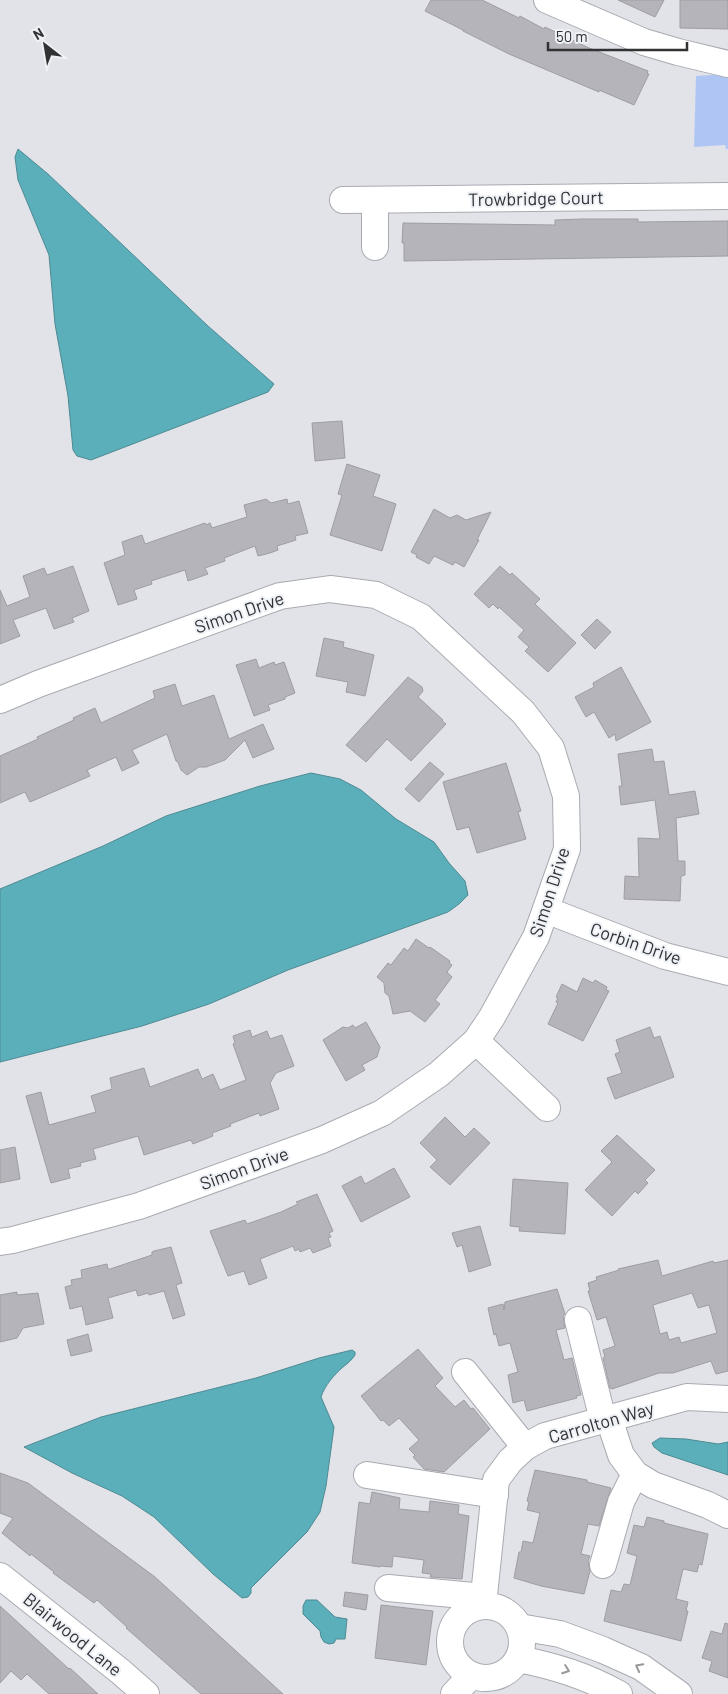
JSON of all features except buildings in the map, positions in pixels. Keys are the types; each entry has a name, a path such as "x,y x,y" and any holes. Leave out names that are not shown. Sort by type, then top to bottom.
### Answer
{"street":[{"path":"547,0 644,42 728,64"},
{"name":"Trowbridge Court","path":"343,200 728,196"},
{"path":"374,200 375,247"},
{"name":"Simon Drive","path":"0,700 38,684 280,596 330,589 376,595 421,617 523,712 550,748 566,796 567,849 536,938 492,1017 476,1041 439,1074 382,1113 322,1140 139,1206 0,1242"},
{"name":"Corbin Drive","path":"546,910 665,956 728,972"},
{"path":"476,1041 547,1108"},
{"path":"578,1320 606,1419 621,1454 635,1474 653,1485 708,1505 728,1515"},
{"path":"465,1372 525,1448"},
{"name":"Carrolton Way","path":"483,1601 496,1480 510,1461 525,1448 545,1436 687,1397 728,1399"},
{"path":"603,1565 621,1502 635,1474"},
{"path":"367,1476 495,1495"},
{"name":"Blairwood Lane","path":"0,1576 146,1694"},
{"path":"388,1588 483,1601 504,1611 513,1618 519,1627 522,1648 512,1668 493,1678 482,1679 463,1685 461,1669 454,1660 450,1648 450,1636 454,1625 461,1615 483,1601"},
{"path":"519,1627 560,1634 603,1650 641,1667 679,1694"},
{"path":"518,1659 560,1668 596,1681 619,1694"}],"shaded area":[{"path":"728,74 728,149 726,149 725,145 694,147 696,76"},
{"path":"18,149 48,174 208,326 274,384 268,392 91,460 77,456 73,450 68,396 55,324 49,255 18,180 15,157"},
{"path":"311,773 340,779 361,790 396,819 434,842 465,881 468,895 448,912 288,970 209,1004 142,1026 0,1062 0,889 103,846 166,816 260,786"},
{"path":"352,1350 355,1352 354,1357 330,1380 321,1397 334,1427 326,1486 320,1512 307,1532 251,1588 251,1593 248,1597 242,1598 213,1574 154,1517 122,1496 72,1473 24,1447 101,1417 256,1378 319,1358"},
{"path":"660,1438 686,1439 718,1444 728,1442 728,1475 662,1453 652,1443"},
{"path":"306,1600 317,1600 335,1617 347,1619 345,1639 336,1639 334,1643 329,1644 324,1642 320,1631 303,1614 303,1606"}]}
